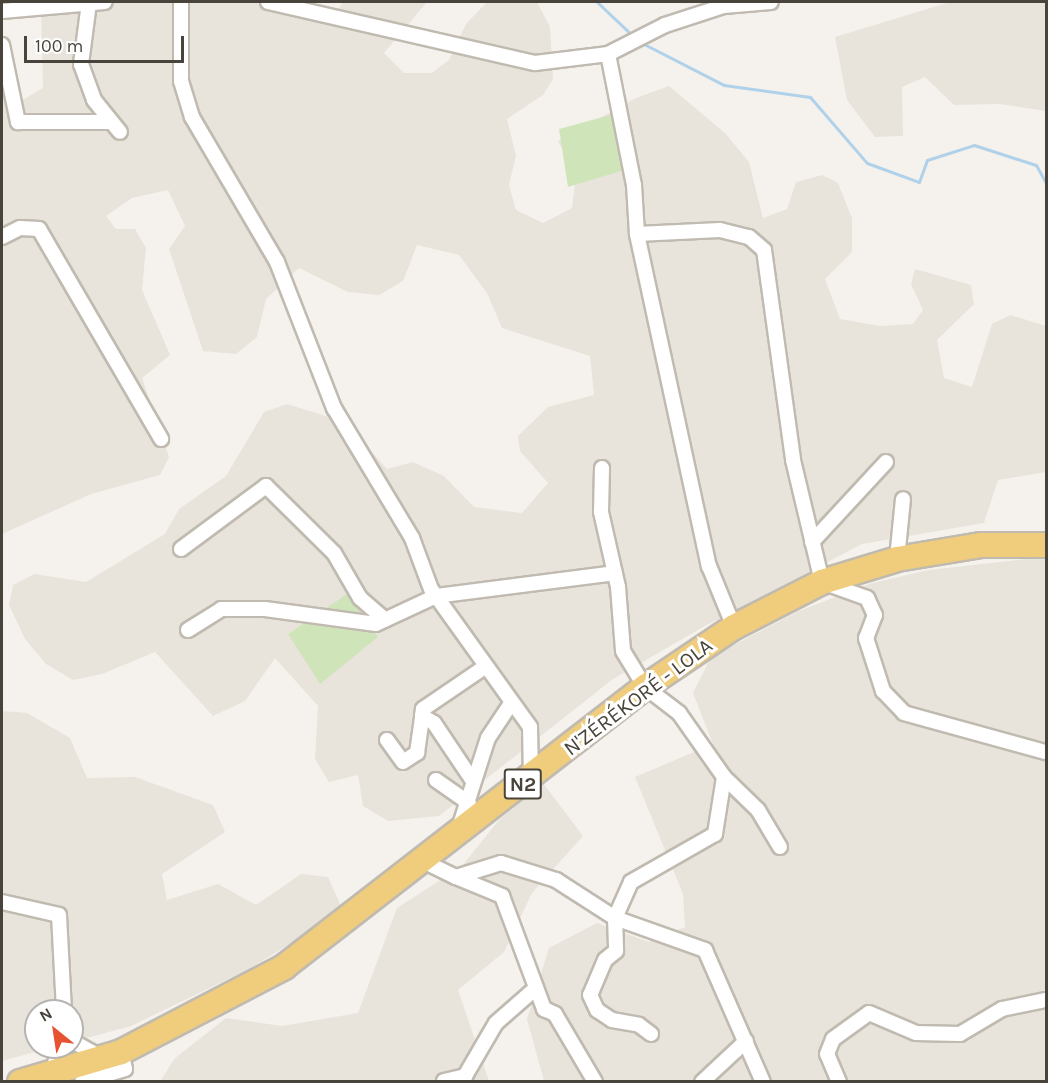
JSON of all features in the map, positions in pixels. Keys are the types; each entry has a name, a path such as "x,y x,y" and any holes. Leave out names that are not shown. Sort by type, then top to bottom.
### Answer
{"highway":[{"name":"N'ZÉRÉKORÉ - LOLA","path":"20,1082 112,1055 284,967 424,862 457,832 645,687 734,627 822,582 897,559 982,545 1047,545"}],"street":[{"path":"2,11 105,2"},
{"path":"181,2 181,81 192,117 277,262 334,408 412,538 436,596 530,727 531,777"},
{"path":"268,2 535,63 608,54 685,18 724,6 771,2"},
{"path":"2,45 18,122 116,127 93,100 81,64 89,3"},
{"path":"608,54 634,185 637,234 709,566 734,627"},
{"path":"2,237 20,228 39,229 161,439"},
{"path":"637,234 720,230 749,237 764,250 793,460 822,582 867,598 874,615 866,638 883,690 903,712 1047,752"},
{"path":"812,542 886,462"},
{"path":"602,468 602,512 615,573 622,651 645,687 679,713 724,777 758,810 780,847"},
{"path":"181,549 266,486 334,553 360,598 385,620"},
{"path":"897,559 903,499"},
{"path":"188,630 221,609 265,609 376,624 436,596 615,573"},
{"path":"387,740 403,762 417,753 423,709 486,666"},
{"path":"457,832 469,802 473,781 488,738 512,702"},
{"path":"422,716 434,723 473,781"},
{"path":"651,1034 639,1025 612,1020 597,1010 590,995 605,960 616,951 615,918 631,882 715,834 724,777"},
{"path":"436,780 469,802"},
{"path":"424,862 502,896 544,1009 555,1014 595,1082"},
{"path":"456,877 501,863 556,880 615,918 705,950 763,1082"},
{"path":"2,902 59,915 63,999"},
{"path":"444,1082 465,1076 496,1023 536,988"},
{"path":"839,1082 828,1054 833,1039 868,1013 916,1033 960,1034 1002,1009 1047,1000"},
{"path":"702,1082 746,1041"},
{"path":"82,1082 125,1069 112,1055 84,1045"},
{"path":"51,1074 57,1059"}],"shaded area":[{"path":"41,2 291,2 298,16 331,21 343,2 427,2 384,53 404,73 432,73 449,60 466,24 487,2 537,2 550,27 553,79 543,95 507,119 516,155 509,185 516,210 543,223 572,208 576,175 558,141 636,98 669,86 725,133 749,162 763,218 787,209 796,182 822,175 838,183 852,218 852,252 825,279 840,319 880,326 913,324 923,310 911,284 915,269 971,285 974,304 937,340 944,378 972,387 992,324 1010,315 1046,326 1046,472 998,480 984,523 862,544 703,627 613,679 439,816 388,821 363,806 358,775 329,782 315,759 318,706 275,658 245,701 213,716 155,652 102,674 73,680 46,664 25,639 9,605 13,585 34,574 86,582 165,534 179,509 226,476 264,412 287,404 345,422 387,469 413,462 444,476 474,507 522,513 548,483 520,451 518,436 548,407 594,395 590,356 502,328 487,293 459,255 417,245 403,281 379,295 348,292 299,268 266,299 257,337 236,354 203,351 169,249 185,226 168,190 132,198 106,216 116,229 135,229 146,248 142,290 170,355 142,378 169,457 160,475 91,494 2,534 2,65 11,63 21,101 43,88"},
{"path":"950,2 1046,2 1046,111 1000,104 954,105 925,77 902,87 903,136 875,137 847,100 835,37"},
{"path":"1046,557 1046,1081 544,1081 527,1019 549,948 597,923 649,942 685,927 683,894 635,777 713,744 693,693 711,657 799,611 872,583 929,570"},
{"path":"2,711 27,713 70,738 87,778 135,777 213,805 225,832 162,874 167,900 218,884 256,905 301,874 328,877 343,911 249,969 131,1026 84,1039 84,999 24,999 24,1055 2,1061"},
{"path":"543,783 583,836 532,893 504,952 458,990 489,1081 160,1082 174,1059 226,1018 282,1026 358,1013 397,908 462,866 499,820"}],"green space":[{"path":"614,114 624,170 568,187 559,129"},
{"path":"347,594 378,637 320,684 288,634"}],"waterway":[{"path":"597,2 633,36"},
{"path":"640,42 724,85 810,97 867,163 919,182 927,160 974,145 1036,165 1046,183"}]}
